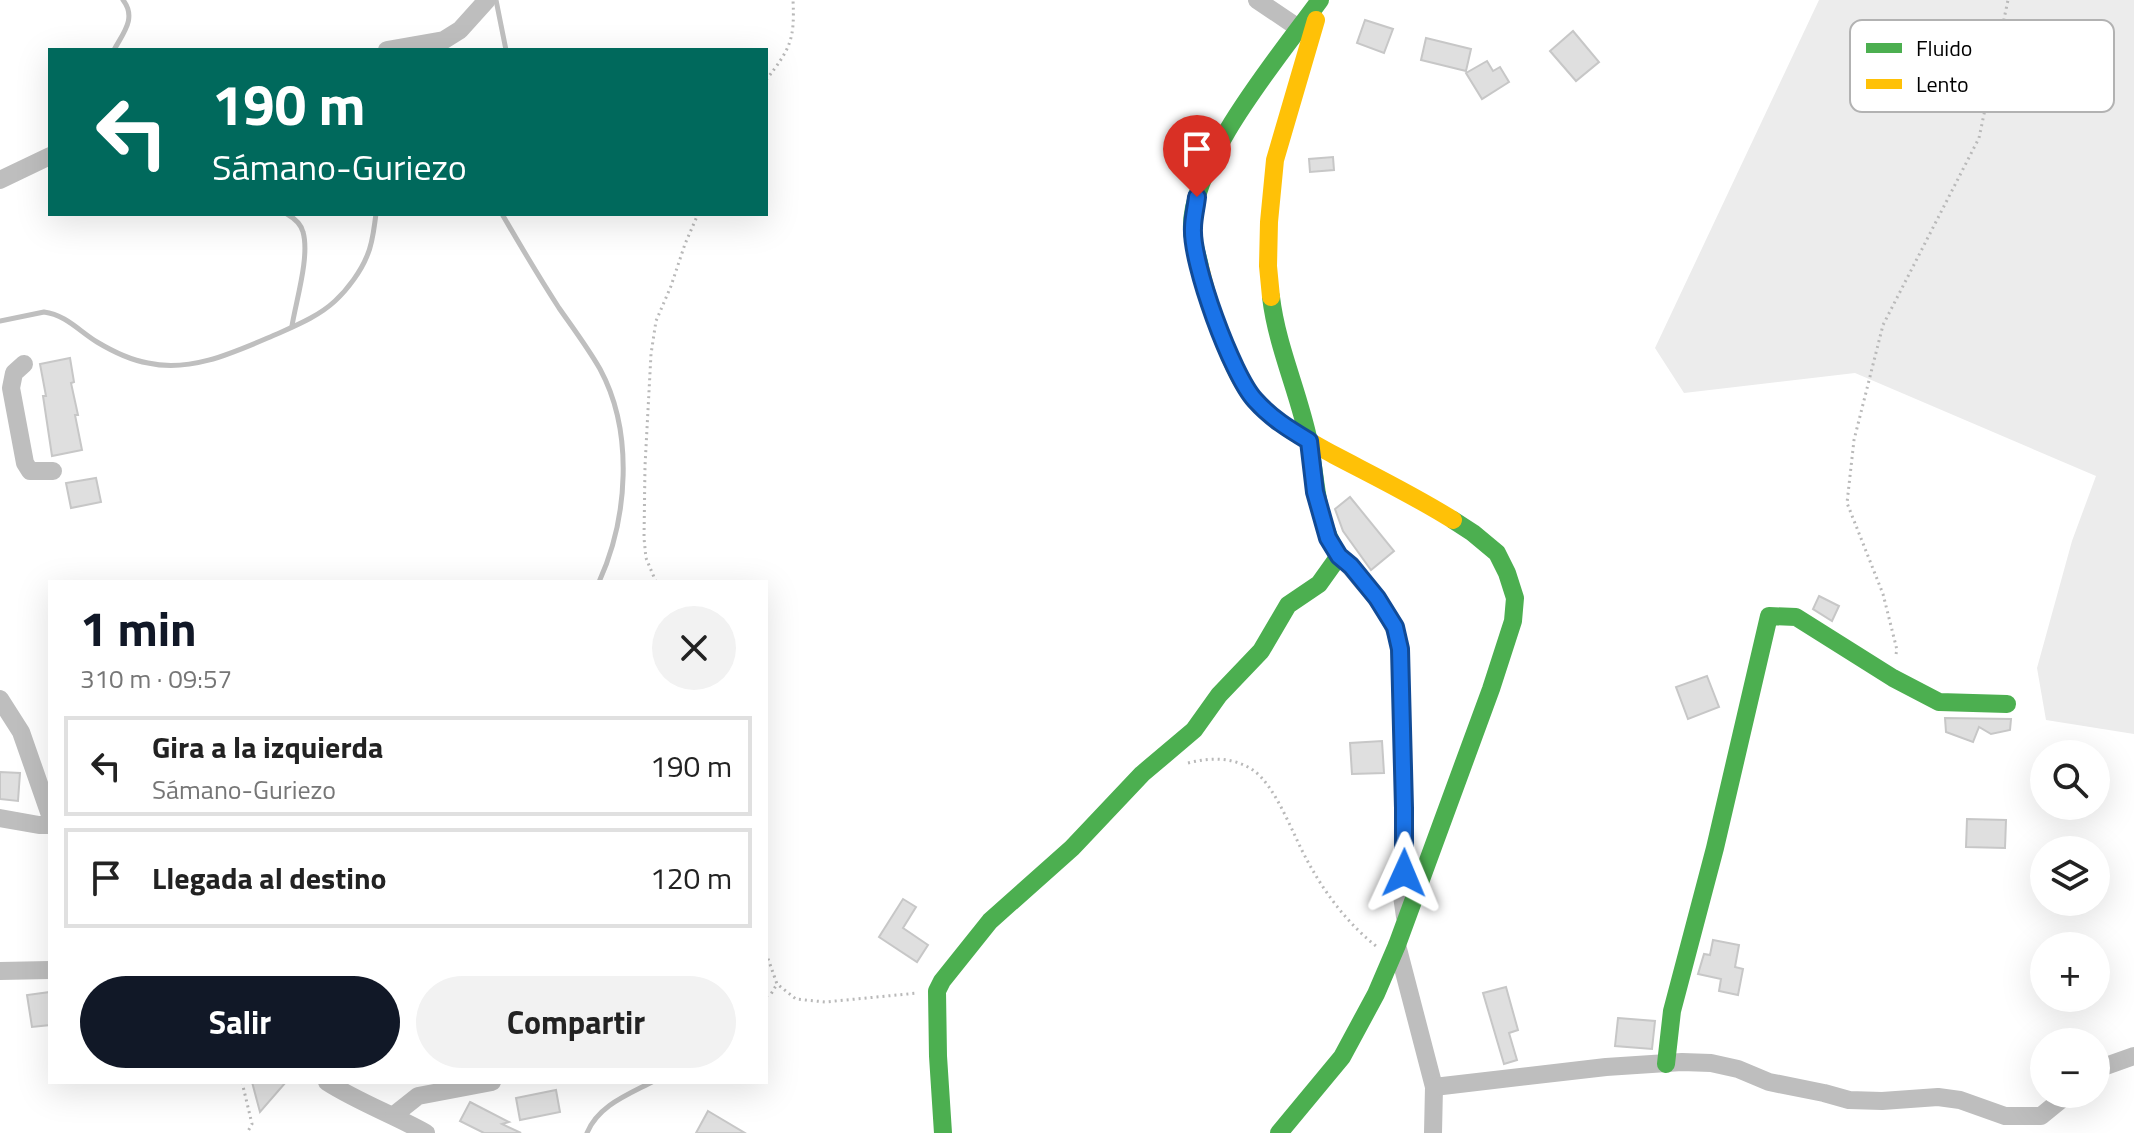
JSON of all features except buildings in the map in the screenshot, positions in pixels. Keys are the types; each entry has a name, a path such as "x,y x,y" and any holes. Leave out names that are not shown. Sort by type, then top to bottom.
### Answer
{"street":[{"path":"1257,0 1300,29"},
{"path":"1279,1133 1342,1057 1395,951 1496,676 1513,621 1515,598 1497,553 1473,533 1309,441 1275,420 1253,398 1238,376 1205,288 1192,230 1197,197 1208,168 1233,120 1321,0"},
{"path":"1321,0 1275,160 1268,266 1274,321 1309,441 1319,511 1328,538 1339,556 1377,598 1395,627 1400,649 1404,808 1402,896 1406,922"},
{"path":"398,48 444,40 460,30 485,1"},
{"path":"0,180 48,157"},
{"path":"24,364 14,373 6,388 25,463 30,471 53,471"},
{"path":"943,1133 937,991 942,981 990,921 1072,848 1142,774 1194,730 1219,695 1261,651 1288,605 1319,584 1339,556"},
{"path":"1666,1064 1672,1011 1715,848 1769,616 1796,617 1893,678 1939,702 2007,704"},
{"path":"0,699 21,732 48,809"},
{"path":"0,818 48,825"},
{"path":"1395,951 1434,1087 1433,1133"},
{"path":"0,971 48,970"},
{"path":"2110,1065 2134,1056"},
{"path":"1434,1087 1606,1067 1682,1062 1711,1063 1738,1069 1769,1082 1849,1100 1938,1097 1960,1100 2005,1116 2041,1116 2051,1108"},
{"path":"330,1084 426,1133"},
{"path":"394,1115 418,1096 481,1084"}],"path":[{"path":"768,77 790,45 793,0"},
{"path":"2004,20 2008,0"},
{"path":"1893,678 1897,650 1883,594 1847,503 1854,440 1883,325 1979,138 1984,112"},
{"path":"655,580 646,558 644,538 651,354 656,321 697,216"},
{"path":"1184,764 1209,757 1227,759 1253,771 1267,783 1328,896 1371,942 1395,951"},
{"path":"768,959 777,984 796,999 825,1002 937,991"},
{"path":"768,995 777,984"},
{"path":"242,1084 252,1124 247,1133"}],"shaded area":[{"path":"1819,0 2134,0 2134,734 2046,720 2037,668 2072,541 2096,476 1855,373 1684,393 1655,348"}],"waterway":[{"path":"115,48 129,19 123,0"},
{"path":"496,0 506,48"},
{"path":"290,216 301,226 305,242 304,266 292,326"},
{"path":"0,321 44,312 66,320 109,349 141,362 181,365 214,359 300,324 335,301 354,280 364,262 376,216"},
{"path":"503,216 600,369 618,420 622,447 621,503 609,557 600,580"},
{"path":"587,1133 606,1108 648,1084"}],"traffic: fast":[{"path":"1200,267 1192,231 1195,204 1205,174 1220,143 1261,79 1320,0"},
{"path":"943,1133 937,991 942,981 990,921 1072,848 1142,774 1194,730 1219,695 1261,651 1288,605 1319,584 1339,556 1321,514 1309,442 1278,334 1271,297"},
{"path":"1279,1133 1342,1057 1376,994 1397,945 1513,621 1515,598 1497,553 1453,520"},
{"path":"1666,1064 1672,1011 1715,848 1769,616 1796,617 1893,678 1939,702 2007,704"}],"traffic: slow":[{"path":"1271,297 1269,222 1275,160 1316,20"},
{"path":"1200,267 1214,317 1237,371 1253,398 1301,437 1453,520"}],"route":[{"path":"1197,197 1192,230 1197,257 1217,323 1238,376 1253,398 1275,420 1309,441 1315,492 1328,538 1339,556 1377,598 1395,627 1400,649 1404,873"}]}
